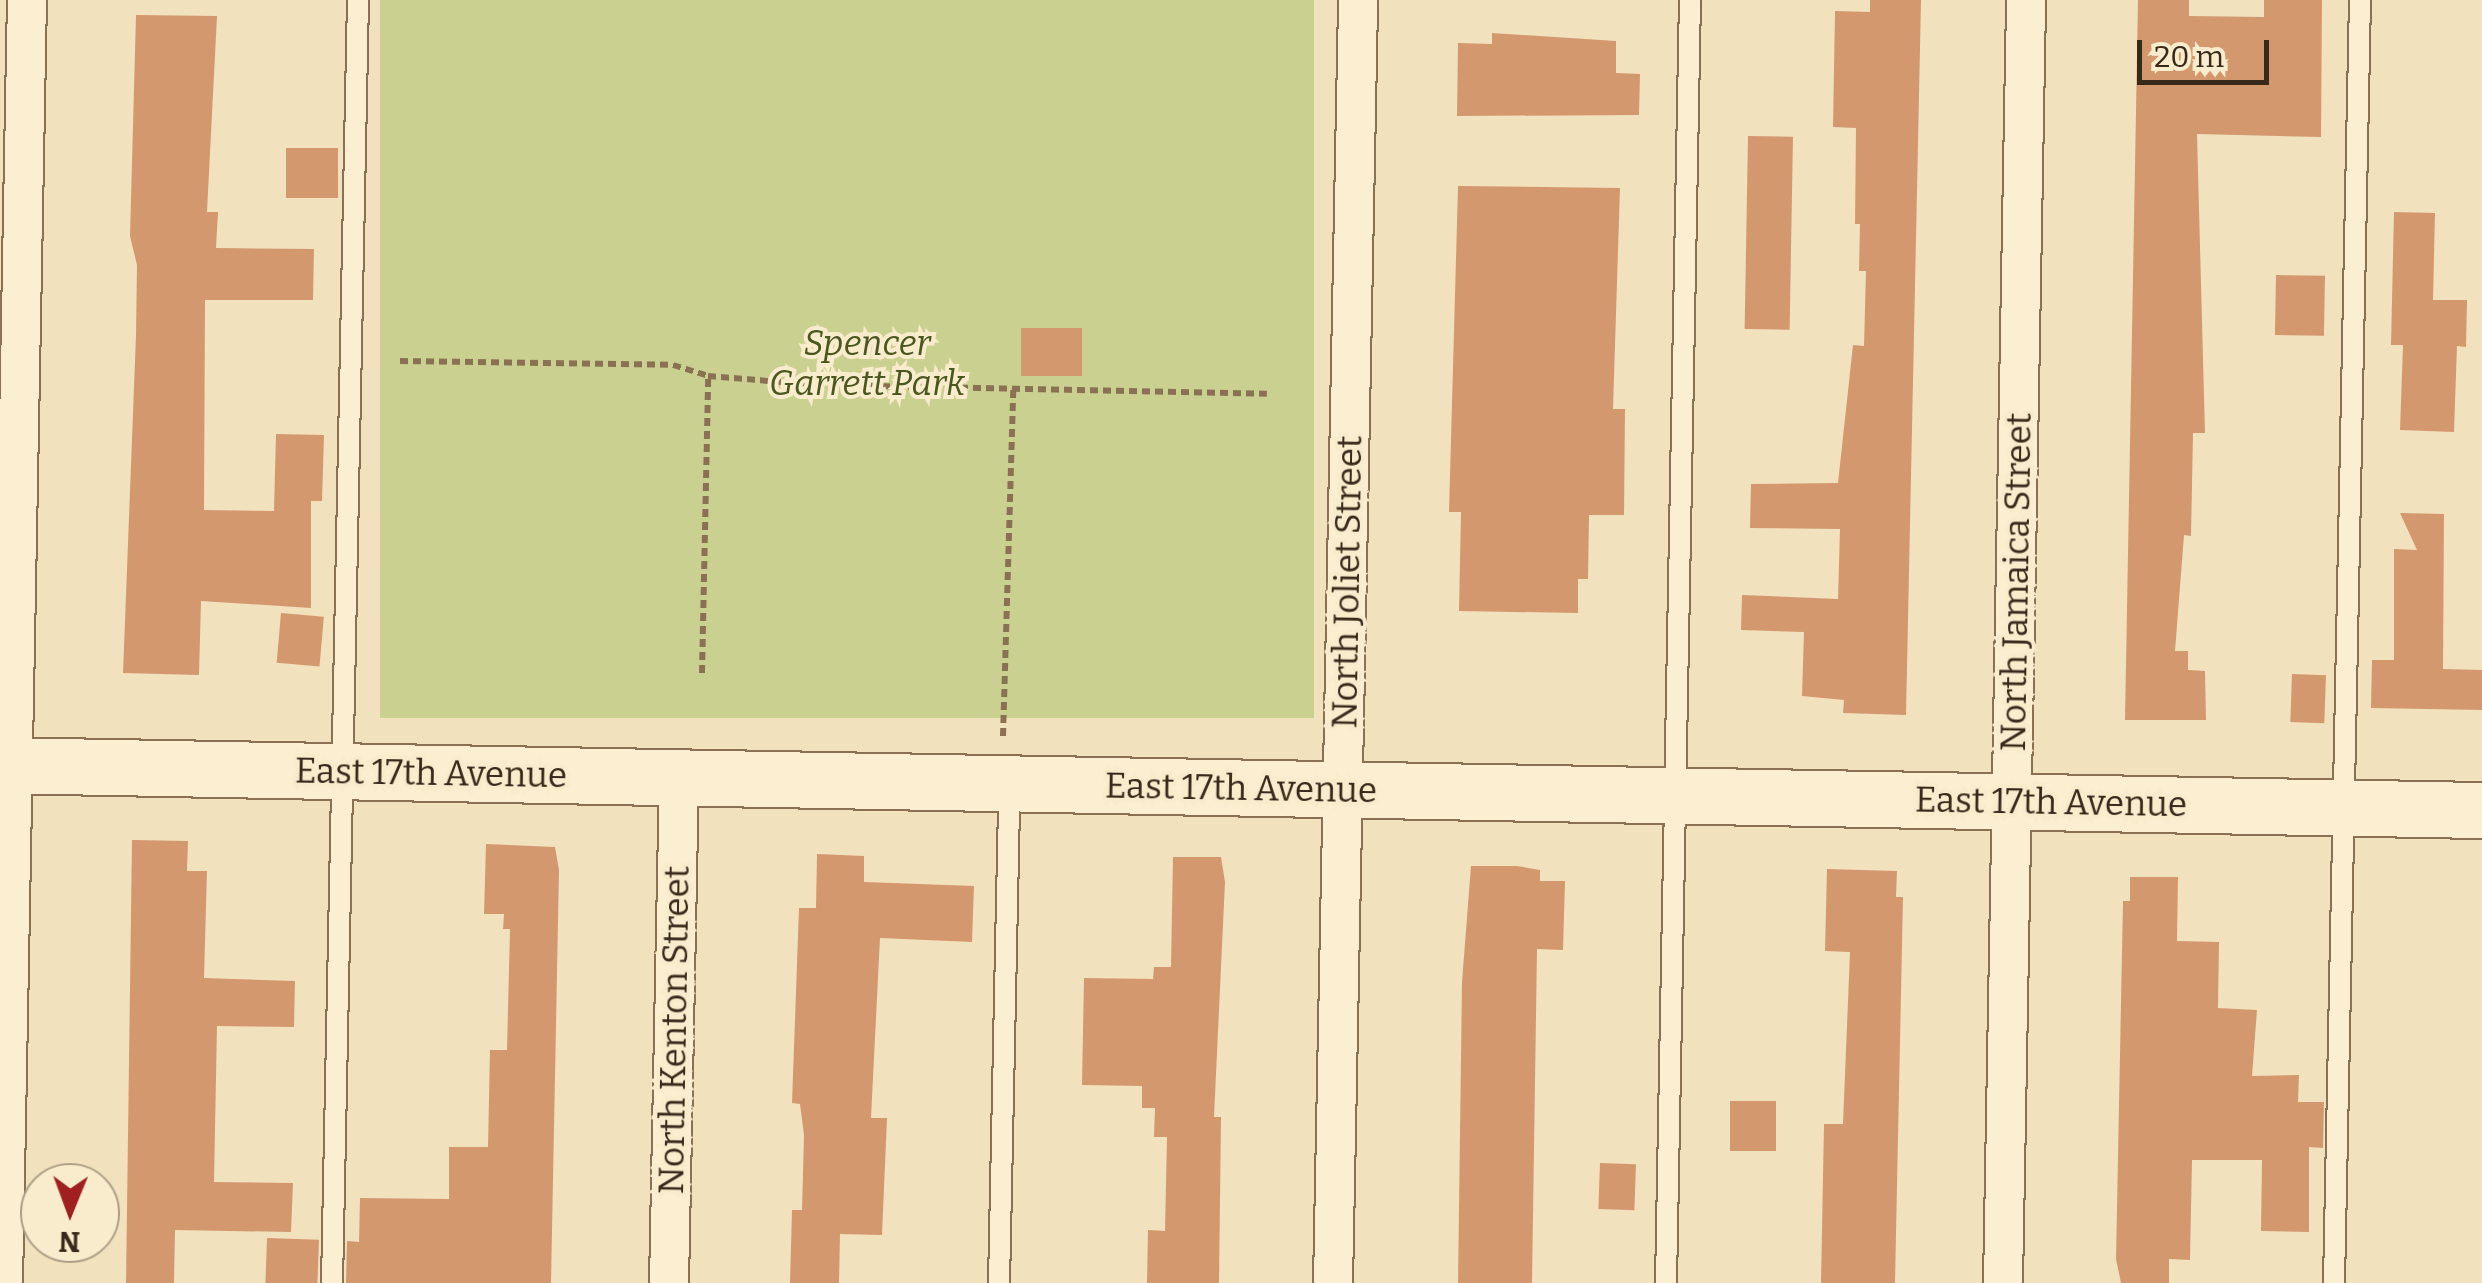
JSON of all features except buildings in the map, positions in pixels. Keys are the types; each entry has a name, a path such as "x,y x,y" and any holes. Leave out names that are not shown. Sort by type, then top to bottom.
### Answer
{"street":[{"path":"3,1283 6,766 27,0"},
{"name":"North Joliet Street","path":"1333,1283 1358,0"},
{"name":"North Jamaica Street","path":"2003,1283 2026,0"},
{"name":"East 17th Avenue","path":"6,766 679,777 1006,760 1343,790 2482,810"},
{"name":"North Kenton Street","path":"669,1283 679,777"}],"lane":[{"path":"332,1283 358,0"},
{"path":"1666,1283 1690,0"},
{"path":"2334,1283 2360,0"},
{"path":"1000,1283 1006,760"}],"path":[{"path":"400,361 673,365 708,376 1266,394"},
{"path":"702,673 708,376"},
{"path":"1006,760 1013,388"}],"green space":[{"name":"Spencer Garrett Park","path":"380,0 1314,0 1314,718 380,718"}]}
